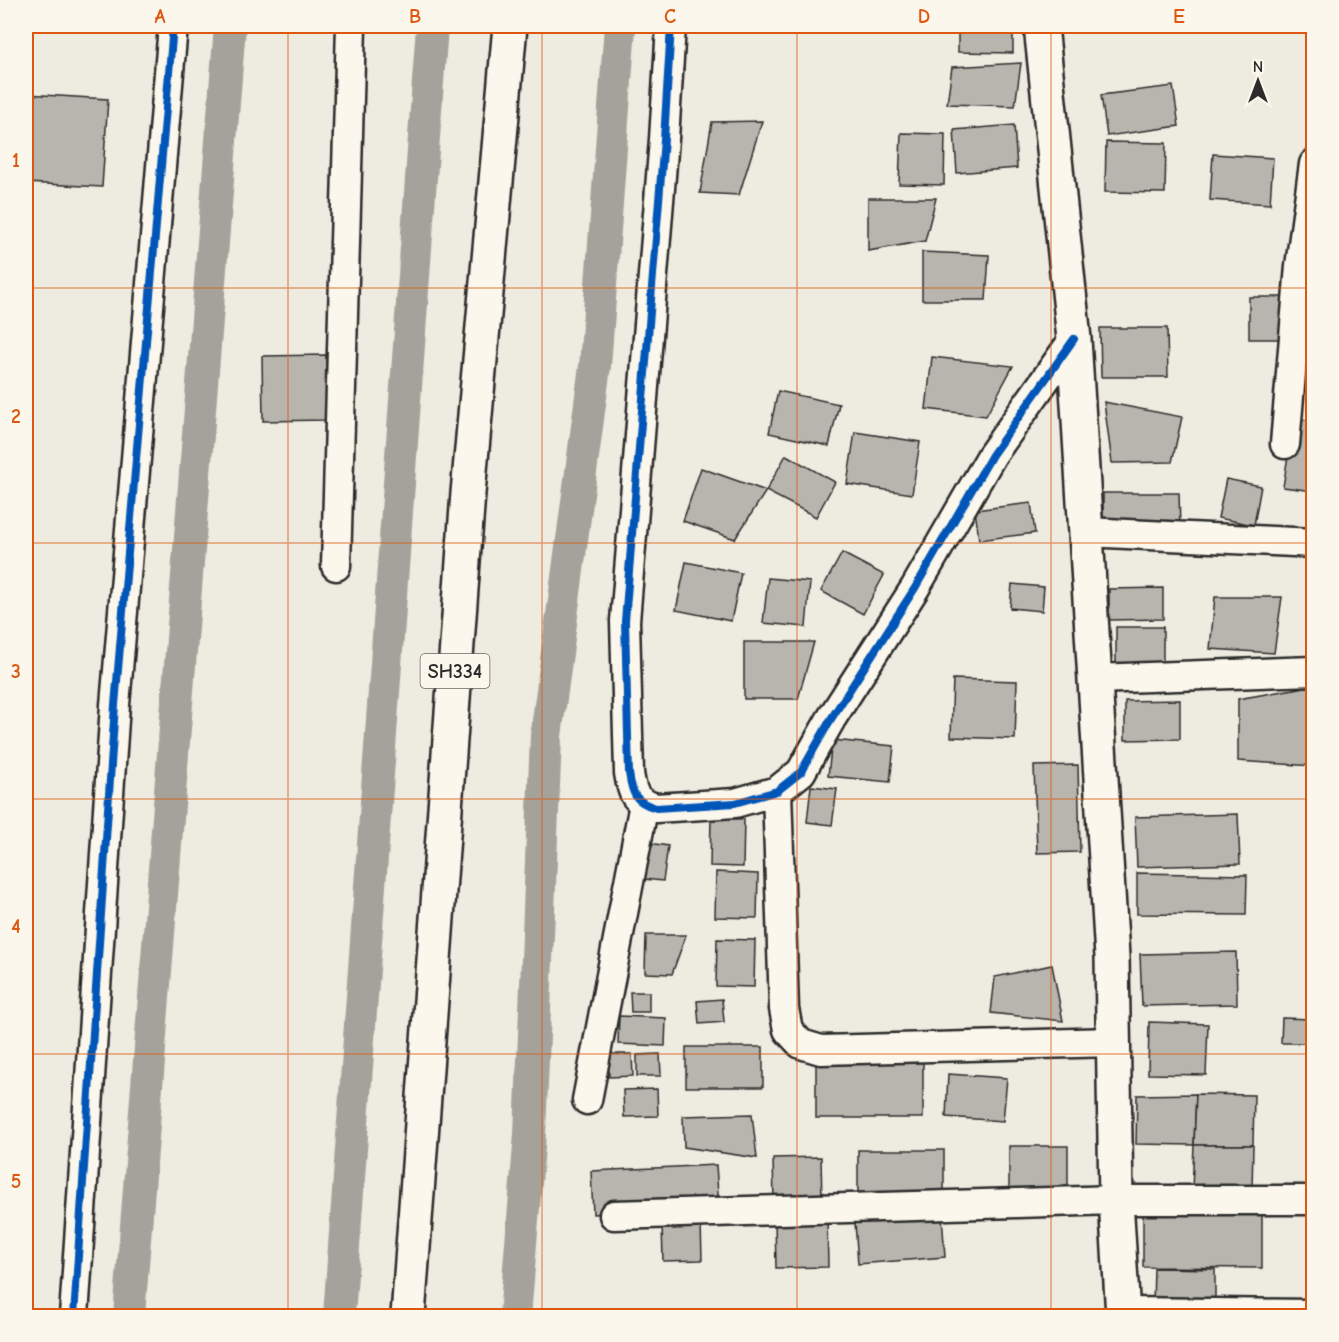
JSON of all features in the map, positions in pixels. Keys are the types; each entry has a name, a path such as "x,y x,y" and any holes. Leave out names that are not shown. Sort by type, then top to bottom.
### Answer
{"street":[{"path":"74,1317 115,705 173,26"},
{"path":"336,566 351,26"},
{"name":"SH334","path":"408,1317 468,493 510,26"},
{"path":"671,26 625,621 629,773 635,796 644,804 656,808 735,803 777,791 801,772 831,720 915,588 992,455 1074,339"},
{"path":"1041,26 1074,339 1112,957 1116,1200 1123,1314 1314,1314"},
{"path":"1285,444 1300,266 1314,164"},
{"path":"1085,532 1314,543"},
{"path":"1095,679 1314,671"},
{"path":"777,791 784,1009 788,1030 801,1044 821,1050 1114,1042"},
{"path":"586,1100 644,804"},
{"path":"614,1215 1116,1200 1314,1200"}],"building":[{"path":"958,26 1013,26 1013,53 958,52"},
{"path":"1021,63 1015,106 947,104 952,67"},
{"path":"1173,86 1179,126 1107,136 1101,95"},
{"path":"26,94 108,99 102,187 26,183"},
{"path":"762,121 739,195 700,193 712,122"},
{"path":"1014,125 1017,168 957,173 954,130"},
{"path":"901,133 945,134 944,185 899,184"},
{"path":"1106,142 1166,143 1165,193 1105,192"},
{"path":"1213,154 1273,158 1270,204 1210,200"},
{"path":"868,198 936,198 925,241 868,251"},
{"path":"922,252 989,255 986,300 922,300"},
{"path":"1249,297 1291,297 1291,339 1249,339"},
{"path":"1100,328 1167,328 1168,377 1101,377"},
{"path":"326,355 327,420 263,421 262,356"},
{"path":"932,357 1013,366 986,416 926,409"},
{"path":"778,391 839,404 829,446 769,433"},
{"path":"1104,402 1182,417 1172,462 1112,463"},
{"path":"1294,418 1314,421 1314,491 1283,487"},
{"path":"855,432 920,442 912,494 847,484"},
{"path":"786,455 835,482 816,517 766,491"},
{"path":"701,468 766,491 735,539 683,521"},
{"path":"1226,479 1261,486 1254,525 1218,518"},
{"path":"1103,493 1179,493 1180,528 1103,528"},
{"path":"1031,503 1035,533 979,540 975,510"},
{"path":"842,553 884,575 863,614 821,591"},
{"path":"686,562 741,573 731,621 676,610"},
{"path":"768,578 810,582 806,627 763,623"},
{"path":"1012,584 1044,587 1042,611 1010,608"},
{"path":"1163,588 1163,619 1109,620 1109,589"},
{"path":"1215,597 1282,597 1274,653 1210,649"},
{"path":"1116,627 1163,627 1163,666 1116,666"},
{"path":"744,642 814,642 798,699 744,699"},
{"path":"953,679 1017,681 1015,739 951,737"},
{"path":"1311,686 1314,714 1314,766 1238,761 1238,699"},
{"path":"1180,700 1180,739 1125,740 1125,701"},
{"path":"832,740 894,746 890,782 828,776"},
{"path":"1078,765 1080,852 1037,853 1034,766"},
{"path":"811,786 837,789 832,825 807,822"},
{"path":"1238,814 1240,864 1137,867 1135,817"},
{"path":"711,818 744,819 743,867 710,866"},
{"path":"649,843 668,846 663,881 644,879"},
{"path":"716,872 758,874 757,918 715,917"},
{"path":"1137,873 1247,875 1246,915 1137,914"},
{"path":"646,935 686,935 672,974 645,973"},
{"path":"717,939 755,940 754,987 716,986"},
{"path":"1236,952 1237,1004 1142,1006 1140,954"},
{"path":"1052,965 1063,1021 991,1013 995,977"},
{"path":"630,992 649,992 649,1012 631,1012"},
{"path":"722,999 724,1022 699,1024 697,1001"},
{"path":"619,1016 666,1018 665,1046 618,1044"},
{"path":"1282,1018 1312,1019 1310,1043 1281,1043"},
{"path":"1149,1022 1208,1024 1206,1075 1148,1074"},
{"path":"686,1047 763,1047 763,1087 686,1087"},
{"path":"608,1054 632,1054 633,1076 609,1077"},
{"path":"660,1054 661,1076 637,1076 637,1055"},
{"path":"816,1058 923,1058 923,1118 816,1118"},
{"path":"948,1074 1007,1078 1003,1121 946,1117"},
{"path":"657,1089 658,1116 624,1117 623,1090"},
{"path":"1196,1094 1194,1145 1136,1144 1137,1095"},
{"path":"1196,1094 1254,1095 1253,1145 1194,1145"},
{"path":"752,1114 757,1158 684,1147 683,1116"},
{"path":"1194,1145 1253,1145 1252,1191 1192,1190"},
{"path":"1009,1146 1068,1146 1068,1195 1009,1195"},
{"path":"858,1150 944,1150 944,1201 858,1201"},
{"path":"821,1157 822,1203 774,1204 773,1158"},
{"path":"716,1165 719,1208 593,1214 591,1171"},
{"path":"1143,1214 1262,1215 1262,1268 1143,1267"},
{"path":"942,1216 945,1257 858,1264 855,1222"},
{"path":"827,1218 828,1267 776,1268 775,1219"},
{"path":"701,1223 702,1260 663,1261 662,1224"},
{"path":"1154,1268 1215,1269 1215,1306 1153,1305"}],"waterway":[{"path":"129,1316 230,26"},
{"path":"339,1316 432,26"},
{"path":"515,1316 530,1134 546,736 595,366 620,26"}],"cycle path":[{"path":"74,1316 115,705 173,26"},
{"path":"671,26 625,621 629,773 633,792 639,800 656,808 735,803 777,791 801,772 831,719 915,588 992,455 1074,339"}]}
